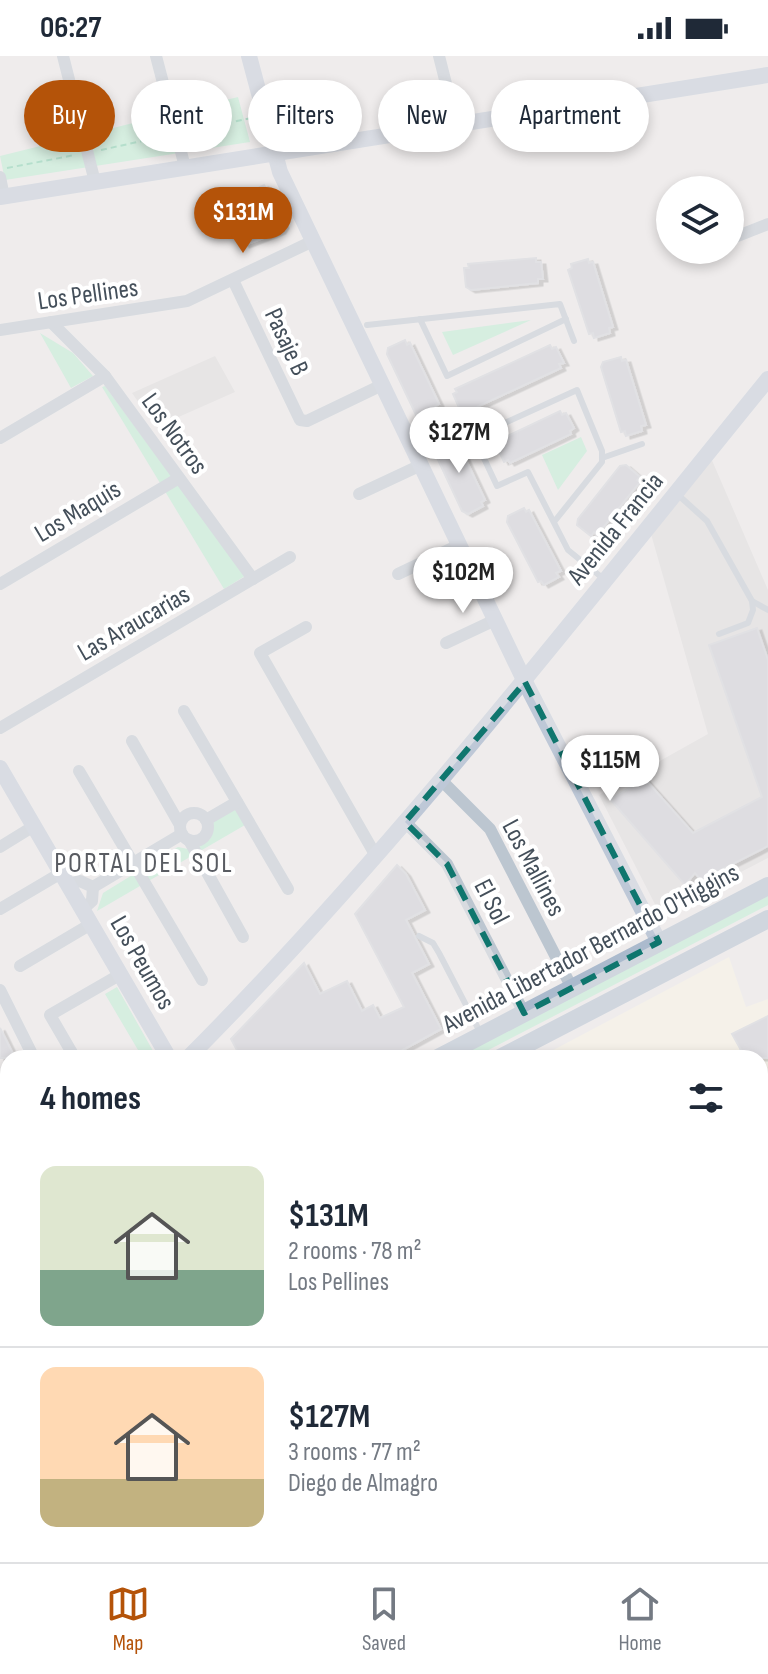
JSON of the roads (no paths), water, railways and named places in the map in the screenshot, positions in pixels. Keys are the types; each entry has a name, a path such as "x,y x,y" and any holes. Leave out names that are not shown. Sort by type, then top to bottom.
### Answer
{"main road":[{"name":"Avenida Libertador Bernardo O'Higgins","path":"453,1050 768,886"},
{"name":"Avenida Libertador Bernardo O'Higgins","path":"515,1050 768,919"}],"street":[{"path":"63,56 95,182"},
{"path":"156,56 185,167"},
{"path":"249,56 274,153 313,241 360,325 382,385 525,682 659,942"},
{"path":"439,56 445,80"},
{"path":"475,120 768,75"},
{"path":"0,177 2,197 378,136"},
{"path":"744,233 768,224"},
{"name":"Los Pellines","path":"0,330 178,304 313,241"},
{"name":"Pasaje B","path":"233,280 302,422 382,385"},
{"name":"Los Notros","path":"51,322 105,376 253,579"},
{"path":"0,438 105,376"},
{"name":"Avenida Francia","path":"196,1050 278,967 525,682 768,379"},
{"path":"359,494 421,465"},
{"name":"Los Maquis","path":"0,584 179,478"},
{"path":"398,574 459,545"},
{"name":"Las Araucarias","path":"0,728 290,557"},
{"path":"446,643 495,620"},
{"path":"306,627 260,653 376,856"},
{"path":"184,711 288,889"},
{"path":"132,741 243,937"},
{"name":"Los Peumos","path":"0,768 164,1050"},
{"path":"79,771 202,980"},
{"name":"Los Mallines","path":"441,780 490,829 572,988"},
{"path":"206,820 237,802"},
{"path":"93,887 183,833 192,813 206,820"},
{"path":"183,833 205,837 206,820"},
{"name":"El Sol","path":"405,822 447,864 524,1013"},
{"path":"0,847 34,826"},
{"path":"0,909 65,878 93,887"},
{"path":"20,966 87,917 93,887"},
{"path":"70,1050 50,1015 121,974"},
{"path":"0,990 30,1050"}],"lane":[{"path":"360,325 560,304 574,341"},
{"path":"420,319 447,376 566,319"},
{"path":"602,458 577,390 474,437 497,486 528,472 568,550 605,581"},
{"path":"554,522 602,458 642,444"},
{"path":"676,492 707,521 752,601 753,610 748,623 719,634"},
{"path":"752,601 768,610"},
{"path":"419,936 433,943 482,1035"}],"district":[{"name":"PORTAL DEL SOL","path":"144,863"}]}
